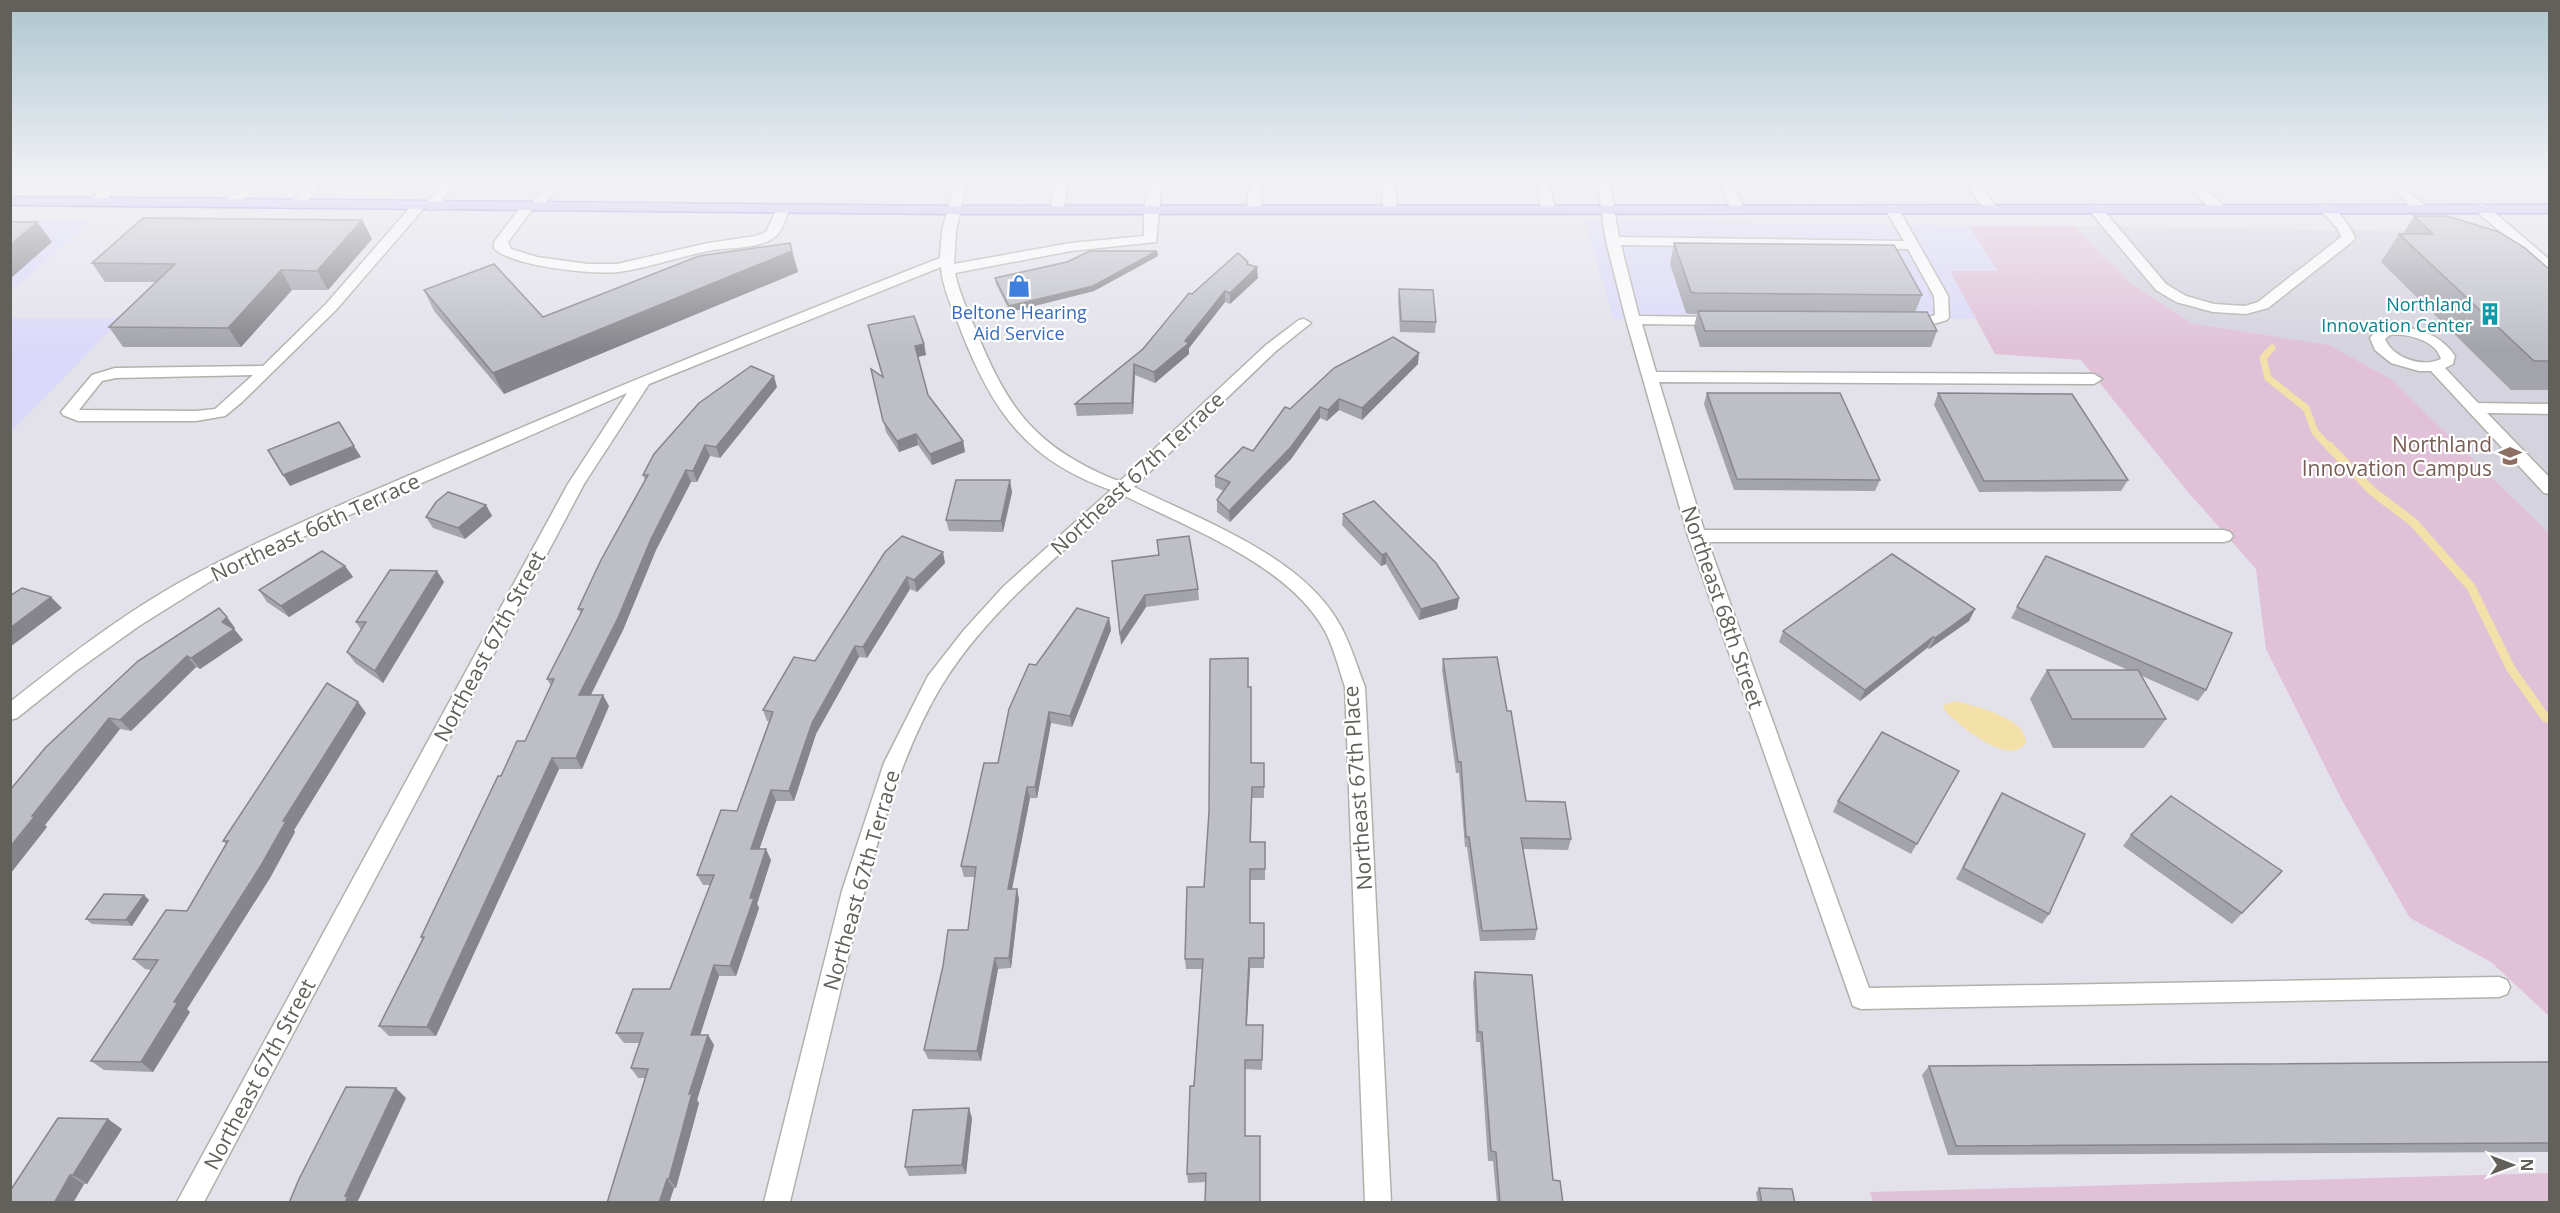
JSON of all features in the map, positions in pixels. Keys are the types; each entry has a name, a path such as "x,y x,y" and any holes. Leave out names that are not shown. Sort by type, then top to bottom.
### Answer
{"street":[{"path":"266,370 115,373 97,378 69,412 78,417 196,416 219,413 237,399 331,308 397,237"},
{"path":"506,237 501,242 501,248 506,252 535,261 588,268 617,268 708,247 759,240 766,237"},
{"name":"Northeast 67th Place","path":"949,237 946,266 981,359 1004,406 1022,427 1070,465 1100,482 1123,488 1261,557 1302,588 1332,628 1355,687 1378,1203"},
{"path":"643,381 946,266 1071,247 1151,239 1151,237"},
{"name":"Northeast 68th Street","path":"1612,237 1633,320 1697,536 1861,999 2499,987"},
{"path":"1892,322 1927,322 1942,317 1941,296 1908,237"},
{"path":"2118,237 2161,287 2181,299 2213,308 2246,310 2263,305 2347,237"},
{"path":"2514,237 2550,267"},
{"path":"1613,241 1913,245"},
{"path":"1633,320 1727,321"},
{"name":"Northeast 67th Terrace","path":"777,1203 853,891 894,762 935,681 970,635 1009,591 1123,488 1271,348 1304,323"},
{"path":"2435,367 2550,489"},
{"path":"1650,377 2094,379"},
{"name":"Northeast 66th Terrace","path":"10,713 69,666 133,621 208,575 352,507 643,381"},
{"name":"Northeast 67th Street","path":"190,1203 576,484 643,381"},
{"path":"2476,408 2550,410"},
{"path":"1697,536 2224,536"}],"shaded area":[{"path":"11,237 75,237 11,291"},
{"path":"1589,237 1976,237 1998,271 1951,271 1976,319 1614,319"},
{"path":"1976,237 2084,237 2131,283 2192,323 2329,345 2391,379 2549,533 2549,1016 2491,962 2410,918 2343,802 2266,649 2256,569 2188,492 2081,360 1995,354 1950,271 1998,271"},
{"name":"Northland Innovation Campus","path":"2084,237 2486,237 2549,291 2549,533 2391,379 2329,345 2192,323 2131,283"},
{"path":"11,318 122,318 11,432"},
{"path":"1957,701 1988,710 2010,720 2024,734 2026,743 2018,749 2009,750 1997,748 1974,735 1943,707 1945,704"},
{"path":"2550,1173 2549,1202 1873,1202 1870,1192"}],"building":[{"path":"10,237 20,237 10,245"},
{"path":"122,237 347,237 317,271 281,270 228,328 109,327 175,264 92,263"},
{"path":"2402,237 2506,237 2525,248 2550,270 2550,361 2534,361"},
{"path":"790,243 792,251 493,373 424,290 494,264 543,317 699,256"},
{"path":"1674,243 1894,245 1922,295 1695,293 1691,292"},
{"path":"1090,251 1157,251 1093,286 1009,306 995,278 1067,262"},
{"path":"1238,253 1248,262 1247,264 1257,267 1230,293 1225,291 1185,341 1189,343 1154,372 1134,364 1132,403 1075,404 1143,349 1189,293 1192,294"},
{"path":"1399,289 1433,290 1436,322 1401,321"},
{"path":"1698,311 1927,312 1937,331 1705,331"},
{"path":"914,316 924,344 915,346 928,395 963,441 930,454 916,434 897,441 883,421 871,369 883,377 868,325"},
{"path":"1393,337 1419,353 1362,408 1339,399 1328,410 1320,407 1291,447 1229,511 1217,500 1230,482 1215,476 1243,447 1253,451 1285,407 1290,409 1334,368"},
{"path":"751,366 774,376 716,447 705,445 693,471 686,470 651,539 618,618 579,695 603,695 576,758 552,758 427,1027 379,1026 424,937 421,937 498,776 501,776 517,741 525,741 554,679 547,679 583,609 578,609 601,560 648,475 643,475 654,454 699,403"},
{"path":"1707,393 1840,393 1880,480 1737,479"},
{"path":"1938,393 2072,394 2128,480 1984,481"},
{"path":"339,422 354,446 283,475 268,450"},
{"path":"956,480 1010,480 1001,521 946,520"},
{"path":"448,492 486,505 458,528 426,517 436,502"},
{"path":"1374,501 1436,563 1459,598 1421,609 1386,553 1382,555 1343,514"},
{"path":"902,536 943,552 914,580 907,577 863,647 855,646 812,723 789,791 771,790 751,849 766,849 750,898 754,898 730,966 714,965 691,1035 708,1035 689,1094 692,1093 669,1179 667,1179 659,1203 607,1203 648,1069 631,1068 643,1033 616,1033 633,989 670,989 714,875 697,875 721,810 737,811 773,712 763,710 794,657 815,661 885,552"},
{"path":"1189,536 1198,589 1145,595 1120,634 1112,561 1159,555 1157,540"},
{"path":"322,551 345,566 281,606 259,590"},
{"path":"1892,554 1975,609 1935,638 1933,637 1865,690 1783,631"},
{"path":"2046,556 2232,633 2206,690 2017,607"},
{"path":"390,570 437,571 375,671 347,652 366,622 356,622"},
{"path":"22,588 51,597 10,628 10,596"},
{"path":"219,608 227,617 222,622 234,629 191,658 187,656 120,720 109,718 10,847 10,790 46,747 138,661"},
{"path":"1077,608 1109,618 1070,716 1049,712 1035,787 1027,787 1008,889 1017,889 1009,958 995,958 977,1051 924,1050 943,966 948,930 968,930 976,867 961,866 984,763 998,763 1009,709 1029,664 1036,665"},
{"path":"1497,657 1507,711 1511,711 1526,801 1565,802 1571,839 1521,838 1537,929 1482,931 1469,837 1466,837 1461,762 1458,762 1443,659"},
{"path":"1248,658 1248,687 1251,687 1251,763 1264,763 1264,787 1252,787 1250,842 1265,842 1265,869 1250,869 1250,923 1264,923 1264,958 1249,958 1246,1025 1263,1025 1262,1060 1245,1060 1245,1136 1260,1136 1260,1203 1205,1203 1206,1173 1187,1174 1190,1086 1194,1086 1203,959 1185,959 1187,887 1204,887 1209,812 1210,659"},
{"path":"2047,670 2138,670 2166,719 2072,719"},
{"path":"327,683 358,702 283,821 286,821 260,867 174,1002 178,1002 141,1062 91,1061 158,960 133,959 166,910 187,911 228,841 223,841"},
{"path":"1882,732 1959,771 1917,844 1838,801"},
{"path":"2002,793 2085,834 2049,914 1963,868"},
{"path":"2171,796 2282,871 2242,913 2131,835"},
{"path":"104,894 144,895 126,920 86,919"},
{"path":"1475,972 1532,975 1553,1180 1560,1181 1563,1203 1500,1203 1496,1152 1491,1151 1482,1032 1478,1032"},
{"path":"2548,1062 2550,1065 2550,1143 1956,1146 1929,1066"},
{"path":"346,1087 396,1088 345,1196 348,1196 345,1203 289,1203 299,1179"},
{"path":"969,1108 962,1165 905,1167 913,1110"},
{"path":"58,1118 108,1119 54,1203 10,1203 10,1191"},
{"path":"1759,1188 1792,1189 1795,1203 1762,1203"}],"waterway":[{"path":"2272,348 2263,358 2268,378 2306,408 2315,432 2330,448"},
{"path":"2329,446 2372,491 2413,522 2471,587 2511,669 2545,717 2550,719"}],"place":[{"name":"Beltone Hearing Aid Service","path":"1019,286"},
{"name":"Northland Innovation Center","path":"2490,314"},
{"name":"Northland Innovation Campus","path":"2510,456"}]}
